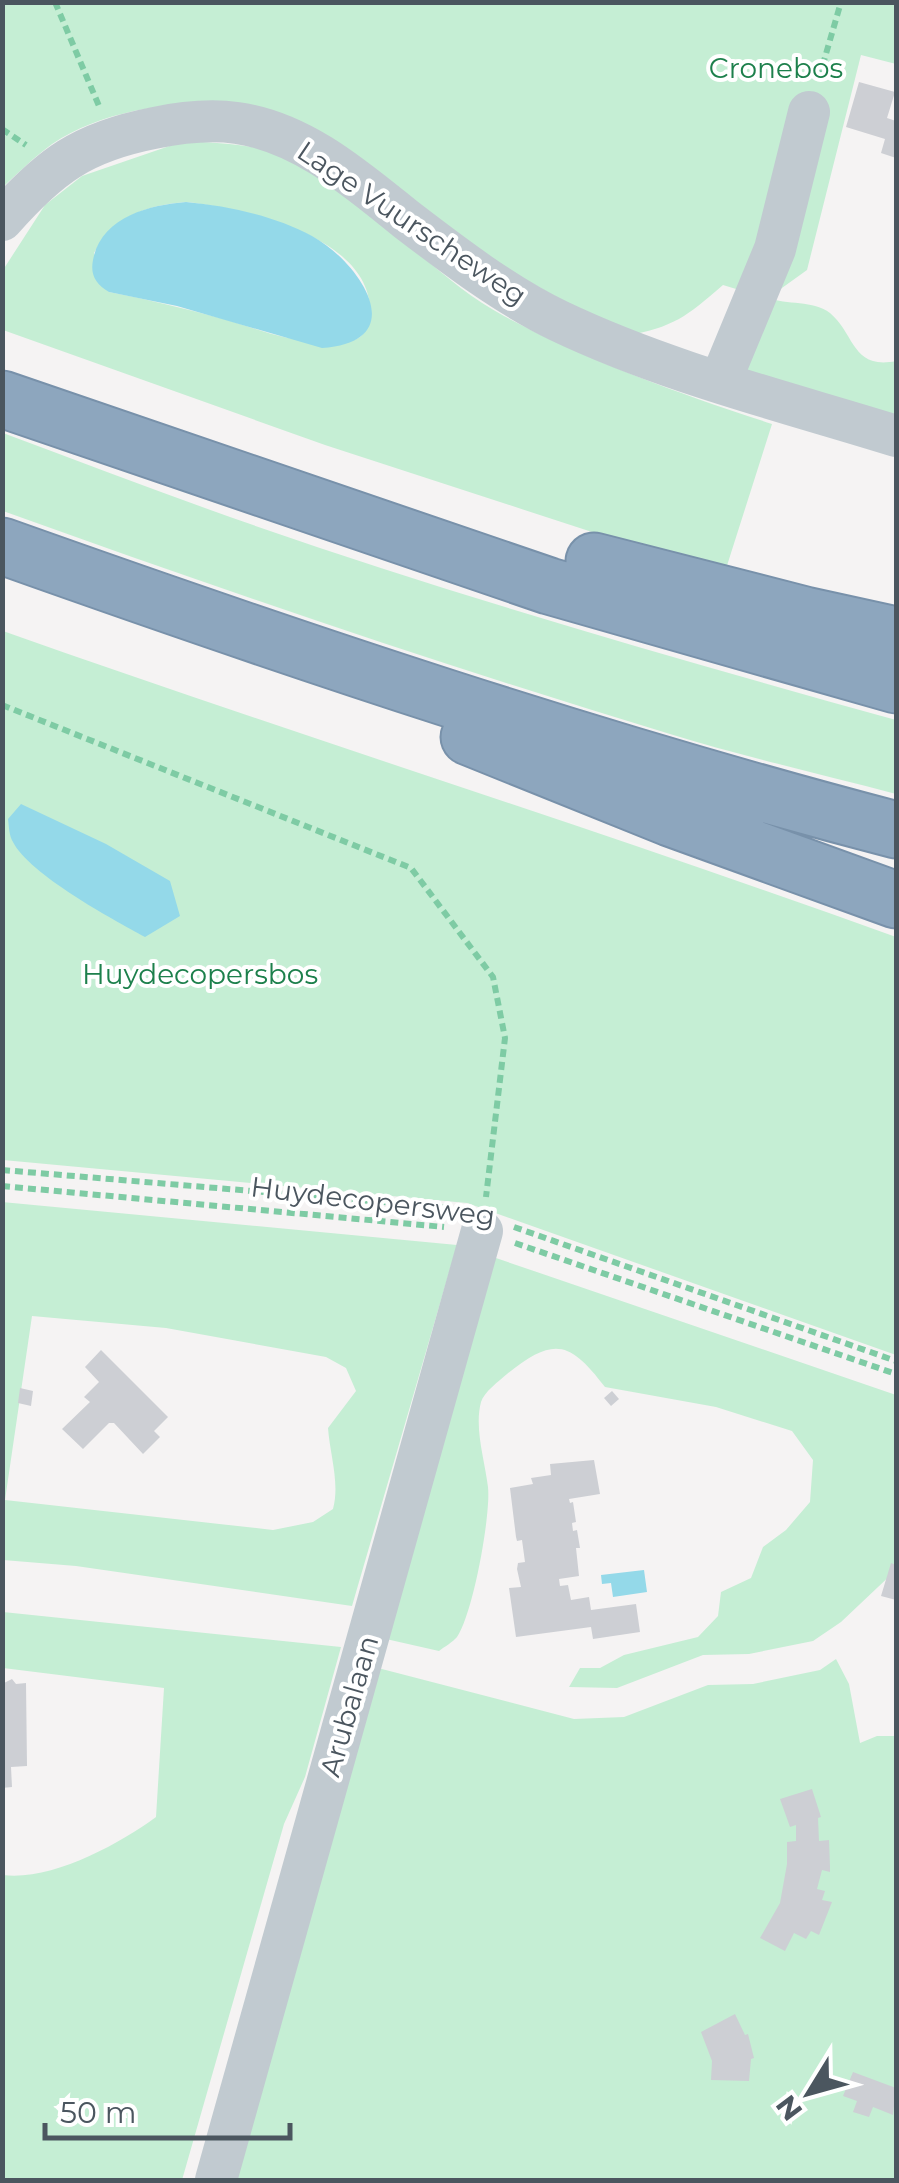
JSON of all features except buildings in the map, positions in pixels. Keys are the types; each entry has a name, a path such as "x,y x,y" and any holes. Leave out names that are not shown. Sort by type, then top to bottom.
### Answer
{"highway":[{"path":"2,399 567,591 896,685"},
{"path":"2,546 306,654 896,830"},
{"path":"447,552 556,553 896,635"},
{"path":"306,654 453,731 670,818 896,900"}],"street":[{"path":"720,382 775,249 809,112"},
{"name":"Lage Vuurscheweg","path":"2,220 56,165 113,139 209,120 241,123 300,144 354,177 489,279 555,319 626,350 896,436"},
{"name":"Arubalaan","path":"216,2180 482,1231"}],"path":[{"path":"55,2 113,139"},
{"path":"809,112 841,2"},
{"path":"2,705 411,868 493,977 505,1038 482,1231"},
{"name":"Huydecopersweg","path":"2,1186 482,1231 896,1374"}],"green space":[{"name":"Cronebos","path":"3,3 896,3 896,64 861,55 807,270 768,298 823,309 838,321 862,355 882,362 896,361 896,423 741,376 766,298 723,285 678,319 625,336 213,102 124,113 81,128 43,151 3,187"},
{"path":"184,141 241,145 275,153 336,185 474,298 504,316 635,376 772,424 724,575 325,445 3,330 3,270 45,205 82,176","holes":["186,202 299,230 349,262 364,284 370,309 365,332 346,341 287,338 109,292 94,253 111,230 133,215 158,206"]},
{"path":"3,433 230,517 478,599 896,720 896,794 698,742 502,682 3,511"},
{"name":"Huydecopersbos","path":"3,631 896,937 896,1355 467,1203 3,1160"},
{"path":"2,1202 457,1245 352,1606 76,1566 3,1560","holes":["32,1316 166,1328 326,1357 346,1368 356,1391 328,1428 335,1479 333,1509 313,1522 273,1530 5,1500"]},
{"path":"493,1257 896,1395 896,1570 841,1622 813,1641 749,1654 703,1655 617,1688 569,1687 580,1668 600,1668 624,1655 698,1637 718,1616 721,1592 751,1578 763,1547 786,1530 810,1502 813,1460 792,1431 716,1407 605,1387 582,1360 560,1349 549,1349 507,1374 481,1402 479,1423 488,1487 487,1519 475,1587 457,1637 439,1651 386,1639"},
{"path":"3,1612 341,1647 305,1777 284,1824 182,2180 3,2180 3,1875 62,1867 123,1839 156,1817 164,1688 3,1668"},
{"path":"836,1659 849,1684 860,1743 877,1736 896,1736 896,2180 229,2180 378,1668 574,1719 624,1717 708,1685 753,1684 820,1670"}],"water":[{"path":"186,202 267,218 298,229 330,248 361,282 369,300 372,317 366,332 350,343 322,348 177,306 109,292 101,286 93,275 92,265 106,233 142,210"},
{"path":"21,804 106,844 170,881 180,916 145,937 53,881 22,855 12,840 8,819"},
{"path":"644,1570 647,1592 613,1597 611,1583 602,1584 601,1575"}]}
